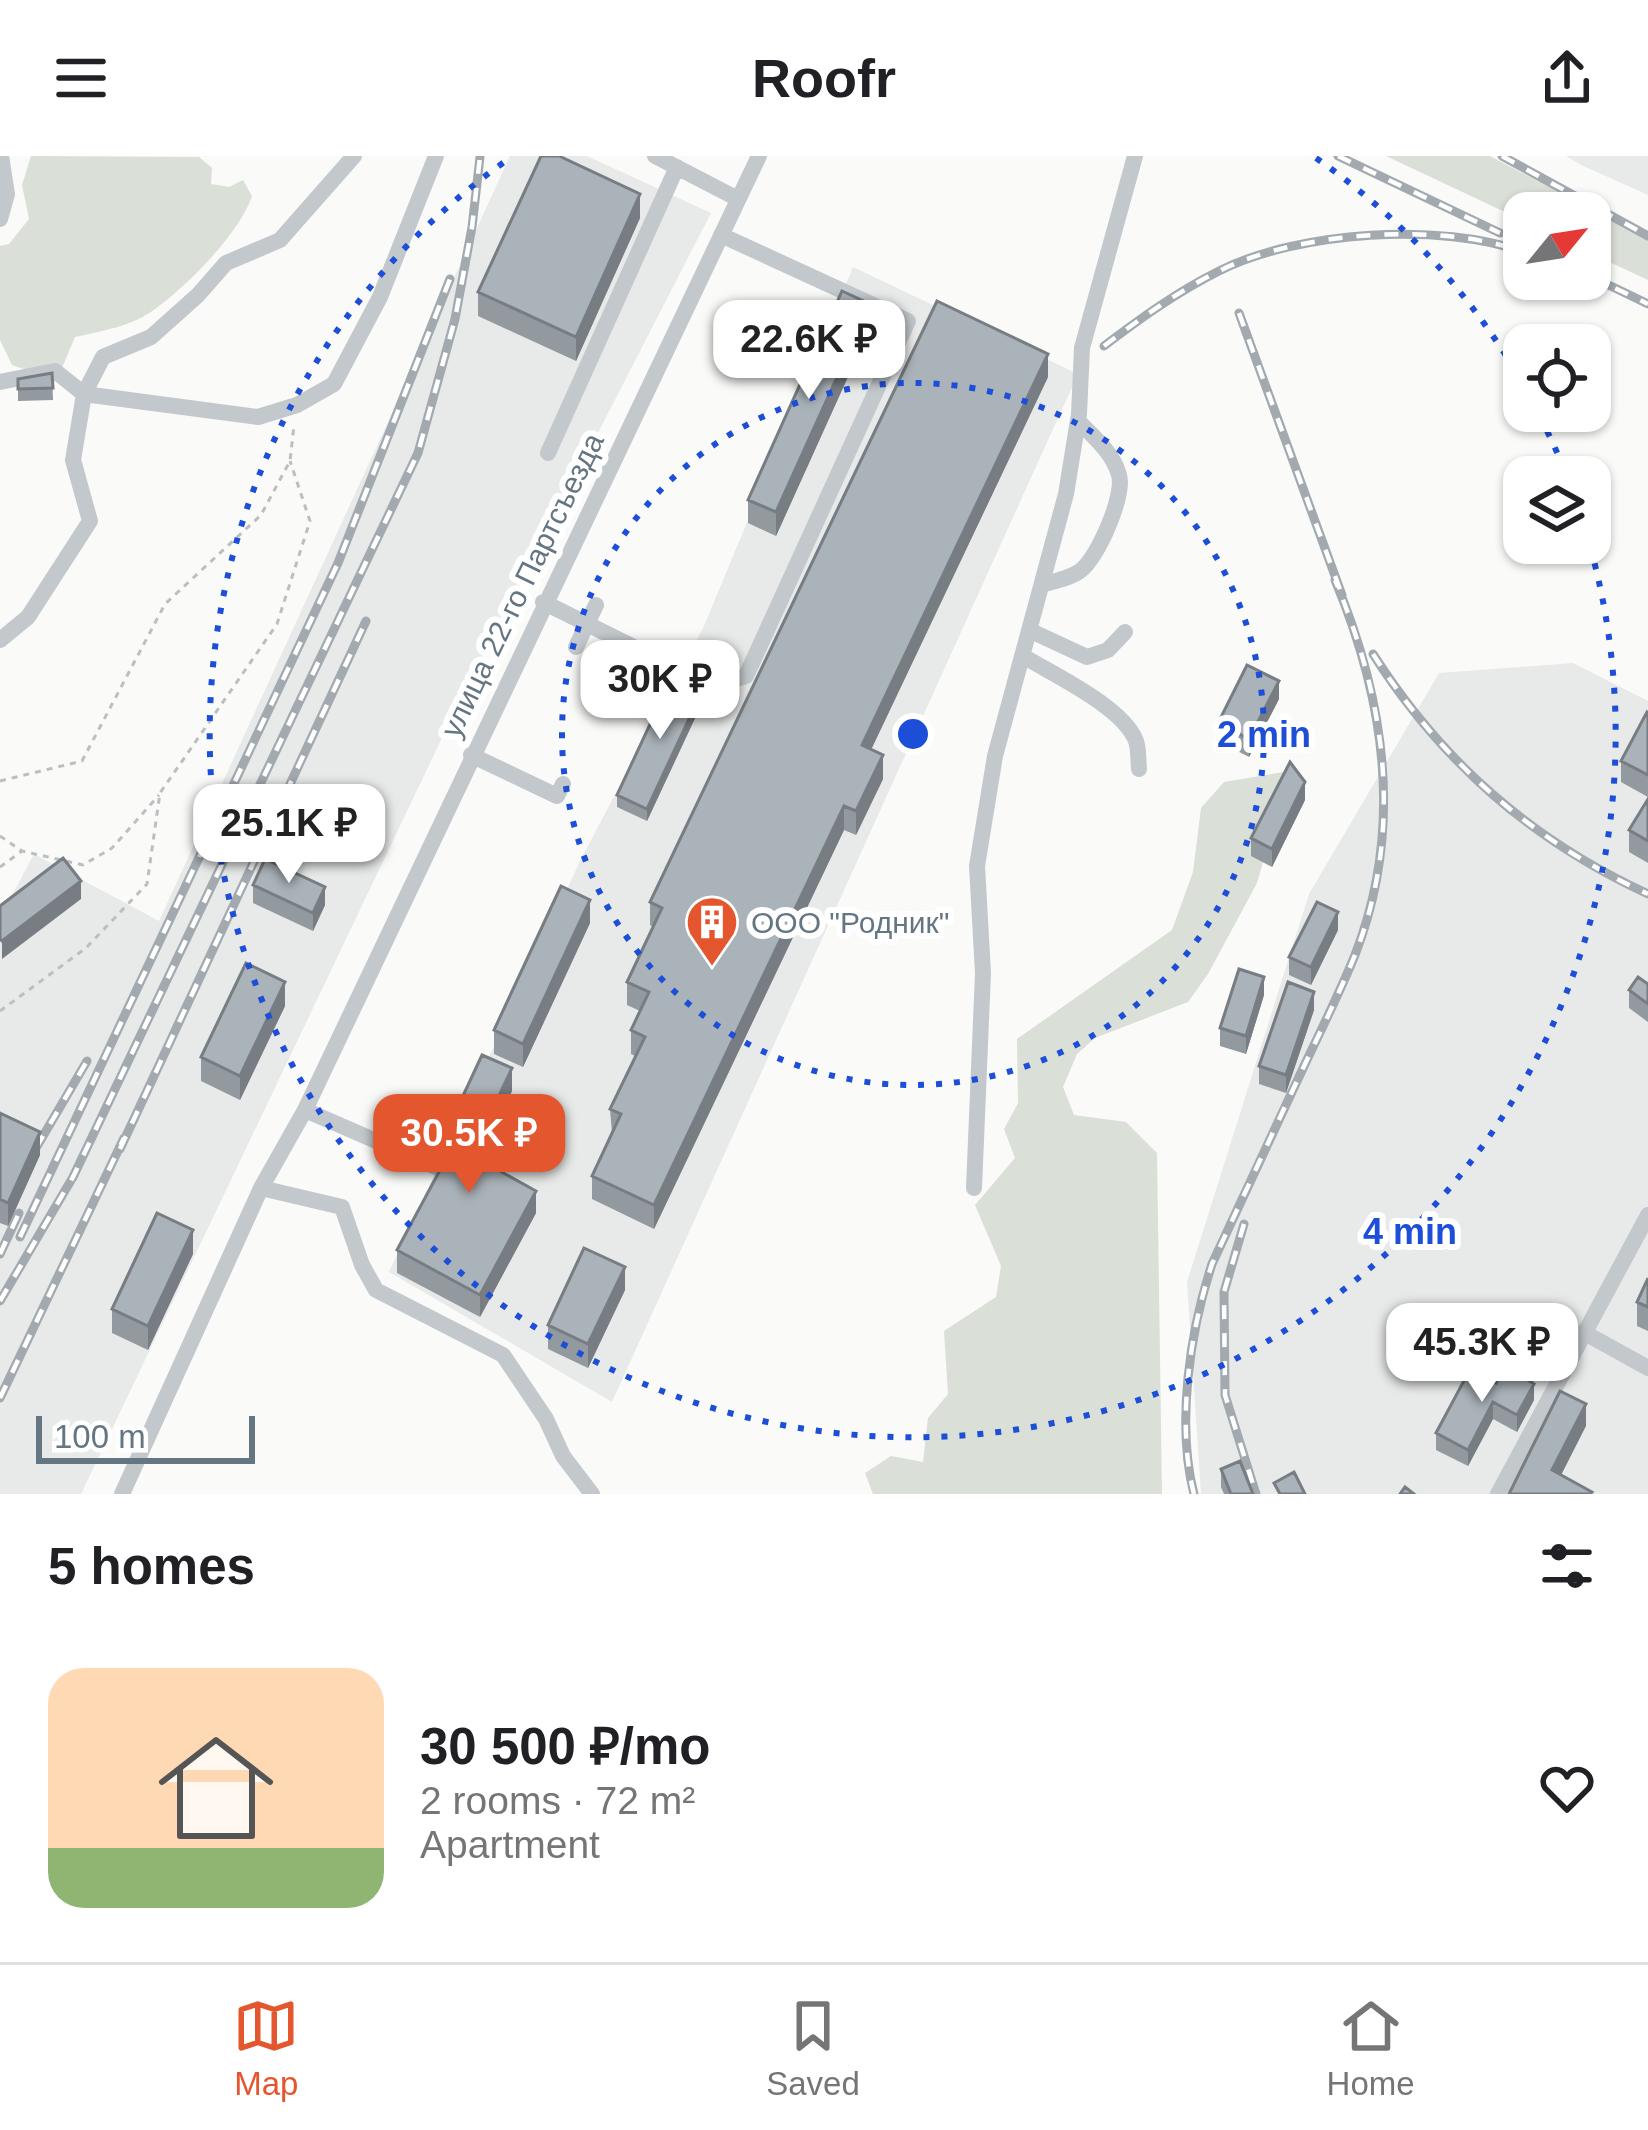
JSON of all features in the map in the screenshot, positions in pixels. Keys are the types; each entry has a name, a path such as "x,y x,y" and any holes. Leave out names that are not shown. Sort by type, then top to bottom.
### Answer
{"street":[{"path":"0,219 7,194 1,156"},
{"path":"0,640 28,617 90,521 73,460 85,394 103,357 151,337 198,296 226,263 280,240 354,156"},
{"path":"0,382 55,371 85,394 258,417 297,405 334,384 380,297 436,156"},
{"path":"655,156 738,199"},
{"name":"улица 22-го Партсъезда","path":"122,1494 261,1188 305,1109 759,156"},
{"path":"974,1188 983,973 977,866 995,756 1066,494 1078,422 1082,349 1135,156"},
{"path":"548,452 677,167"},
{"path":"543,602 714,687 746,676 908,321 721,235"},
{"path":"1044,584 1067,577 1090,561 1120,497 1120,477 1112,460 1078,422"},
{"path":"576,646 596,605"},
{"path":"1030,632 1087,657 1108,650 1125,632"},
{"path":"1023,656 1114,713 1137,744 1139,770"},
{"path":"471,755 523,772 557,796 563,784"},
{"path":"305,1109 438,1168"},
{"path":"261,1188 342,1207 376,1290 503,1355 546,1419 563,1456 592,1494"},
{"path":"1498,1494 1648,1215"},
{"path":"1583,1332 1648,1368"}],"path":[{"path":"0,781 82,761 165,604 261,515 290,461 297,405"},
{"path":"0,836 22,850 83,865 112,848 160,793 277,624 310,521 290,461"},
{"path":"0,1011 86,948 147,884 160,793"},
{"path":"0,867 22,850"}],"shaded area":[{"path":"31,156 199,157 212,168 211,184 229,187 243,180 252,196 224,242 168,299 127,324 75,337 61,370 44,376 12,365 0,340 0,246 9,244 29,219 22,185"},
{"path":"510,156 587,156 711,213 452,717 81,1494 0,1494 0,918 34,854 159,921"},
{"path":"1386,156 1490,156 1559,192 1503,192 1503,211"},
{"path":"1566,156 1648,156 1648,195 1581,165"},
{"path":"1611,220 1648,239 1648,280 1611,263"},
{"path":"853,267 1078,374 612,1402 389,1272 581,859 704,626"},
{"path":"1573,663 1648,701 1648,1494 1201,1494 1187,1282 1309,894 1439,673"},
{"path":"1289,771 1257,883 1188,1002 1095,1038 1077,1054 1063,1087 1074,1115 1126,1122 1157,1153 1162,1494 873,1494 865,1473 891,1456 923,1462 928,1418 948,1394 944,1331 996,1297 1001,1266 975,1205 1015,1158 1004,1129 1018,1103 1017,1039 1172,930 1193,872 1201,808 1224,782"}],"building":[{"path":"541,156 559,156 640,194 576,337 478,292"},
{"path":"842,291 870,304 776,512 748,500"},
{"path":"937,301 1048,354 862,745 883,755 856,811 844,806 654,1205 592,1176 621,1114 610,1109 645,1037 631,1030 649,992 627,982 662,908 650,902"},
{"path":"52,373 53,388 18,389 18,379"},
{"path":"1247,665 1279,681 1249,739 1218,723"},
{"path":"673,675 703,689 647,809 617,795"},
{"path":"1648,713 1648,775 1621,761"},
{"path":"1290,762 1305,782 1272,849 1251,838"},
{"path":"1648,799 1648,841 1629,830"},
{"path":"63,858 81,881 2,941 0,906"},
{"path":"265,859 325,887 313,913 253,885"},
{"path":"561,886 590,900 523,1044 494,1030"},
{"path":"1317,902 1338,912 1311,967 1289,957"},
{"path":"246,963 285,982 240,1076 201,1057"},
{"path":"1239,969 1264,977 1246,1036 1220,1028"},
{"path":"1638,977 1648,984 1648,1004 1629,990"},
{"path":"1288,982 1314,992 1286,1075 1259,1066"},
{"path":"482,1055 512,1068 471,1155 536,1191 480,1295 397,1250 460,1133 448,1128"},
{"path":"0,1113 40,1132 8,1203 0,1199"},
{"path":"157,1213 193,1230 148,1326 112,1309"},
{"path":"584,1248 625,1267 588,1344 548,1325"},
{"path":"1648,1278 1648,1307 1637,1302"},
{"path":"1506,1366 1534,1384 1517,1415 1493,1402 1468,1450 1436,1433 1467,1375 1496,1383"},
{"path":"1560,1391 1586,1404 1552,1470 1592,1492 1509,1494"},
{"path":"1240,1461 1253,1494 1231,1494 1221,1469"},
{"path":"1294,1472 1305,1494 1280,1494 1274,1483"}],"railway":[{"path":"1338,156 1500,233"},
{"path":"1502,156 1648,236"},
{"path":"0,1301 73,1177 418,453 455,319 480,157"},
{"path":"1104,346 1204,279 1251,257 1288,247 1412,234 1503,246"},
{"path":"20,1237 338,563 450,279"},
{"path":"1611,286 1648,304"},
{"path":"1239,313 1342,595"},
{"path":"1194,1494 1186,1408 1204,1290 1355,955 1380,860 1384,813 1377,719 1367,672 1335,580"},
{"path":"120,1149 366,621"},
{"path":"1373,654 1429,729 1493,794 1565,849 1648,894"},
{"path":"36,1148 87,1061"},
{"path":"0,1398 124,1138"},
{"path":"0,1254 19,1213"},
{"path":"1244,1224 1224,1292 1225,1395 1256,1494"}],"place":[{"name":"ООО \"Родник\"","path":"712,968"}]}
